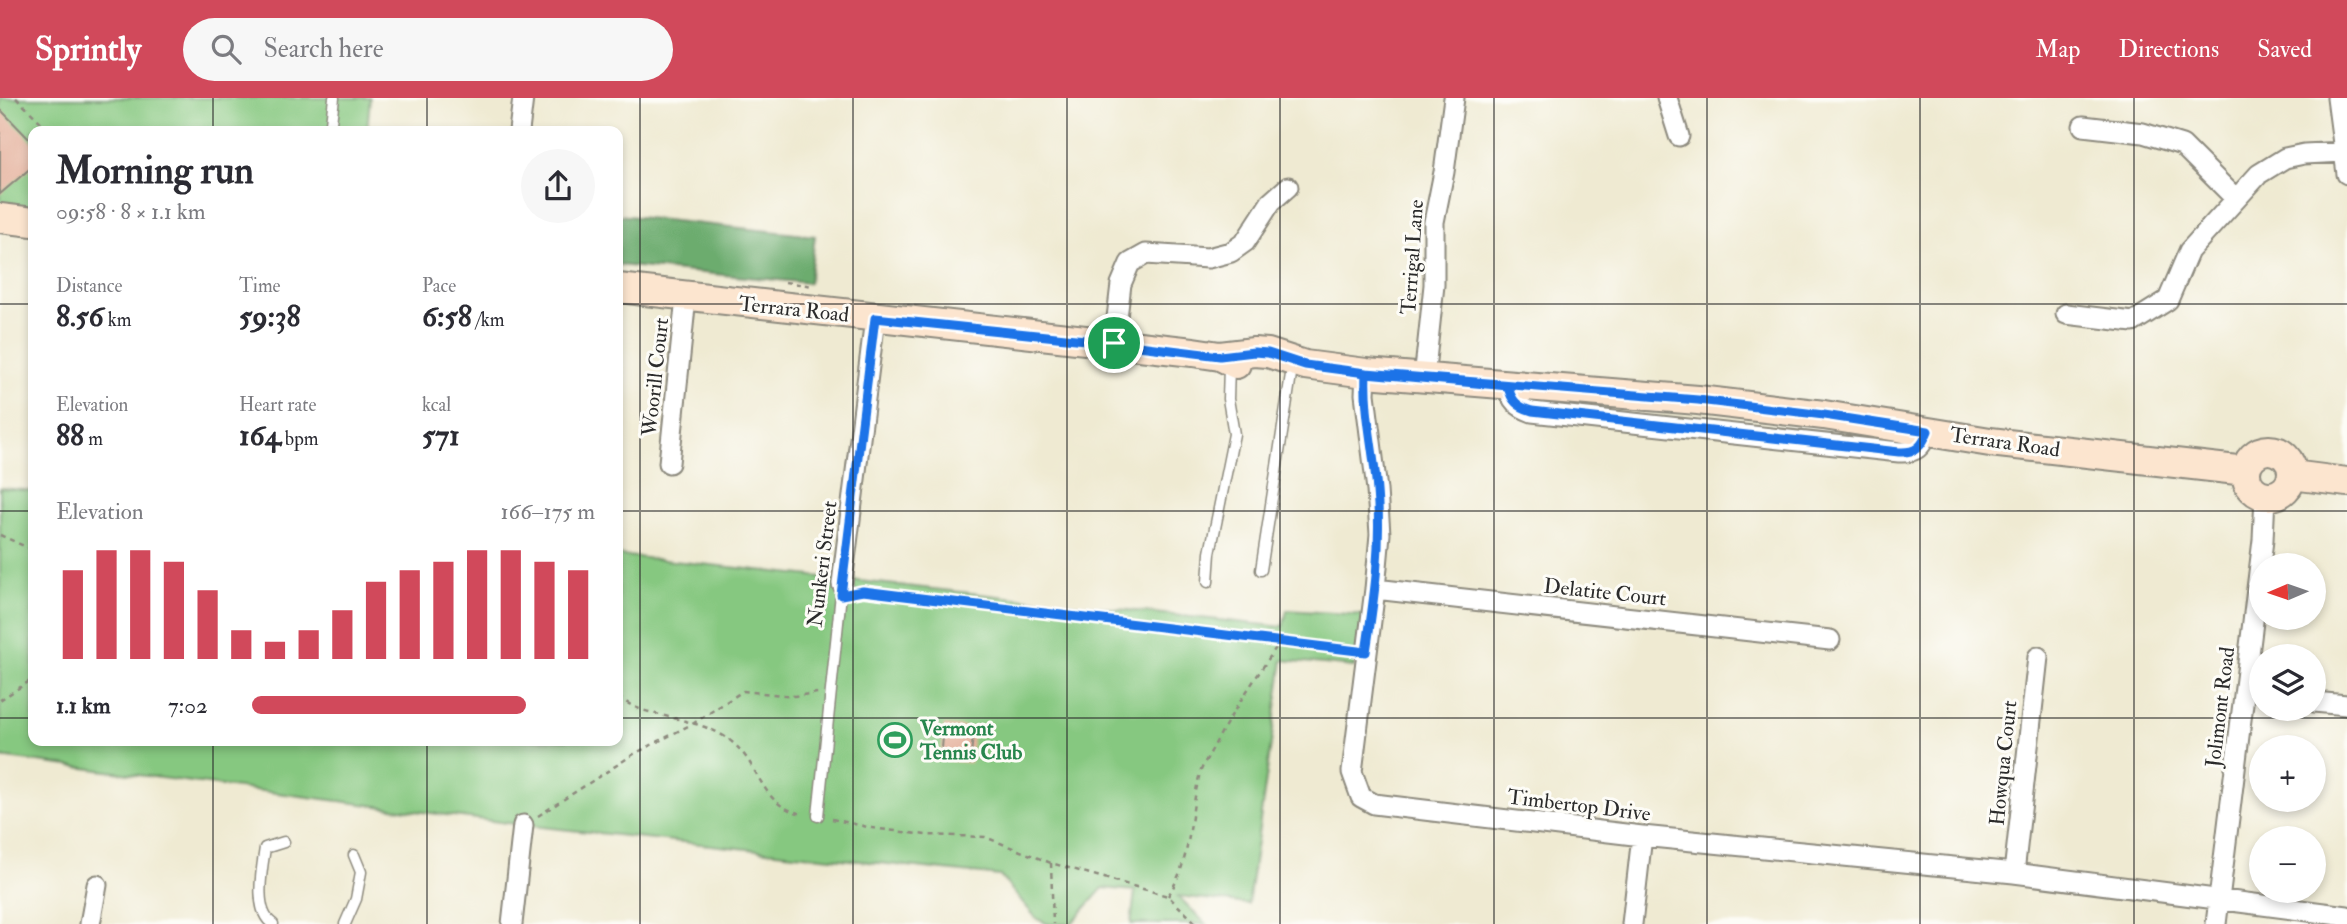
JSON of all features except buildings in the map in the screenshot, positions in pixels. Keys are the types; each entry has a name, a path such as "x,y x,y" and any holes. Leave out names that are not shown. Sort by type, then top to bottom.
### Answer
{"main road":[{"path":"0,218 28,221"},
{"name":"Terrara Road","path":"623,289 1227,357 1268,353 1297,365 1366,373 1698,400 1824,415 1990,442 2246,471"},
{"path":"2271,450 2286,457 2292,475 2286,489 2279,494 2265,496 2251,488 2246,471 2253,457 2259,452 2271,450"},
{"path":"2292,475 2347,482"}],"street":[{"path":"520,126 523,98"},
{"name":"Terrigal Lane","path":"1424,379 1434,285 1434,222 1454,98"},
{"path":"1667,98 1679,136"},
{"path":"2337,98 2347,174"},
{"path":"2083,126 2143,133 2182,145 2235,198"},
{"path":"2066,314 2133,322 2168,300 2189,251 2259,174 2285,158 2344,152"},
{"path":"1114,343 1121,284 1130,263 1146,254 1208,258 1231,252 1245,242 1271,202 1288,187"},
{"name":"Woorill Court","path":"669,463 686,297"},
{"name":"Nunkeri Street","path":"842,590 875,318"},
{"name":"Timbertop Drive","path":"1366,373 1365,394 1380,534 1376,589 1352,772 1361,797 1374,804 1642,836 2014,873 2347,916"},
{"name":"Jolimont Road","path":"2256,644 2265,496"},
{"name":"Delatite Court","path":"1376,589 1830,640"},
{"name":"Howqua Court","path":"2014,873 2038,657"},
{"path":"2326,703 2347,705"},
{"name":"Jolimont Road","path":"2216,924 2249,720"},
{"path":"512,924 523,825"},
{"path":"1632,924 1642,836"},
{"path":"90,924 97,885"}],"lane":[{"path":"331,126 334,98"},
{"path":"1208,582 1210,553 1234,435 1227,400 1227,357"},
{"path":"1261,570 1297,365"},
{"name":"Nunkeri Street","path":"818,816 842,590"},
{"path":"273,924 262,911 260,879 265,848 284,842"},
{"path":"345,924 356,899 361,872 354,855"}],"path":[{"path":"16,98 45,126"},
{"path":"0,535 28,548"},
{"path":"842,590 1366,652"},
{"path":"1168,895 1177,882 1184,860 1199,775 1224,726 1280,642"},
{"path":"0,700 28,682"},
{"path":"523,825 634,754 694,723 743,691 794,696 818,692 831,686"},
{"path":"623,700 636,708 694,723 732,741 753,766 771,800 793,813 926,835 985,837 1051,863 1168,895 1197,924"},
{"path":"1051,863 1053,924"}],"green space":[{"path":"0,98 370,98 367,126 28,126 28,209 0,206"},
{"path":"623,216 815,236 809,283 623,265"},
{"path":"0,488 28,491 28,746 623,746 623,556 1283,627 1287,610 1364,615 1354,667 1283,660 1248,904 1178,896 1206,924 1131,924 1135,891 1103,888 1071,924 1048,924 1037,919 1000,876 523,825 0,757"}],"place":[{"name":"Vermont Tennis Club","path":"895,740"}],"route":[{"path":"1114,343 875,318 841,595 863,591 1366,652 1376,589 1380,534 1365,394 1366,373 1508,386 1514,401 1521,408 1532,411 1908,453 1917,450 1924,443 1928,431 1698,400 1366,373 1305,365 1268,353 1220,356 1114,343"}]}
